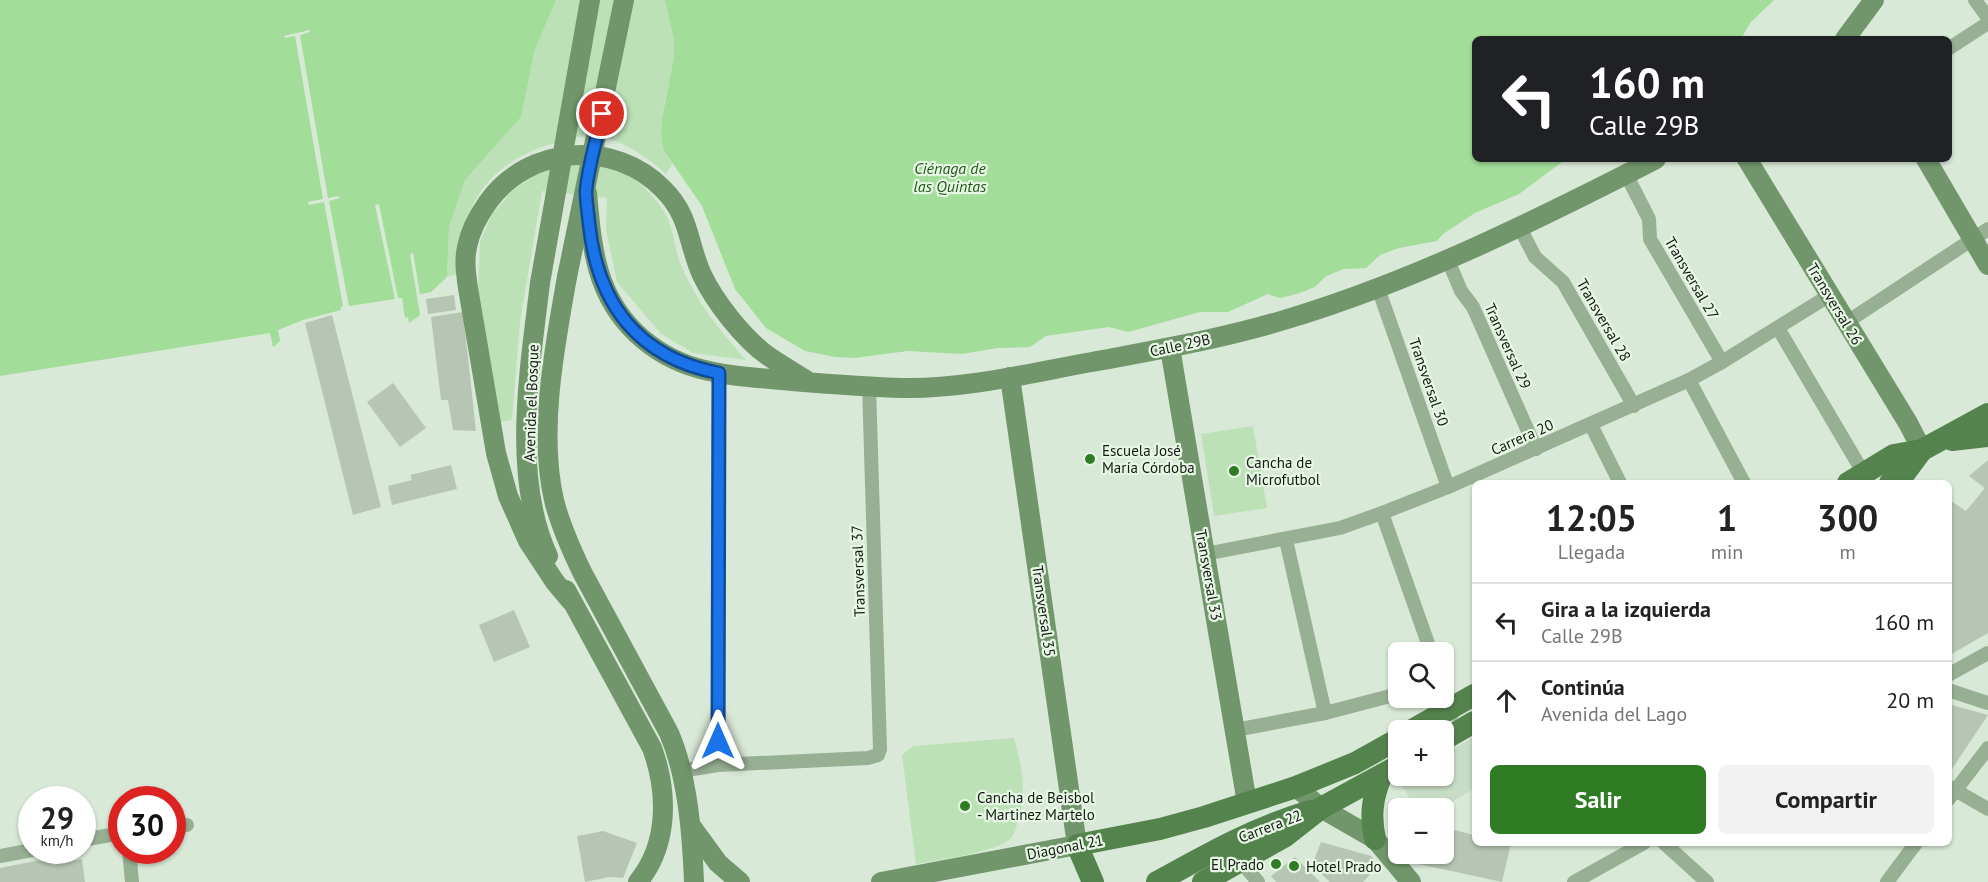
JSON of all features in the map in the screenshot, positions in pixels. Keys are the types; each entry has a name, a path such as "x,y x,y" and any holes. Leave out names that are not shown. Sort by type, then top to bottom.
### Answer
{"main road":[{"name":"Avenida el Bosque","path":"590,0 540,283 531,353 526,453 536,523 544,546 571,601 652,748 663,784 664,808 661,832 653,856 638,882"},
{"name":"Avenida el Bosque","path":"624,0 567,277 555,347 549,406 548,455 554,501 569,545 677,751 689,824 694,882"},
{"path":"1852,36 1874,0"},
{"path":"571,601 528,541 508,496 496,453 468,288 465,262 473,227 488,202 506,182 530,166 549,158 576,154 614,159 648,176 664,189 677,205 687,223 702,274 742,332 766,355 810,382"},
{"name":"Calle 29B","path":"586,191 592,249 607,294 620,314 654,348 674,360 695,368 719,373 903,388 1010,377 1170,348 1282,321 1378,288 1448,260 1650,162"},
{"name":"Transversal 26","path":"1749,162 1908,423 1922,450"},
{"path":"1928,162 1980,234 1988,265"},
{"name":"Transversal 33","path":"1170,348 1247,803"},
{"name":"Transversal 35","path":"1010,377 1077,845"},
{"path":"1894,480 1905,473 1922,450 1988,414"},
{"path":"1861,480 1894,455 1922,450 1950,440 1988,436"},
{"path":"1454,697 1472,695"},
{"path":"1423,720 1436,708"},
{"name":"Carrera 22","path":"1247,803 1296,787 1355,763 1388,745"},
{"name":"Carrera 22","path":"1157,882 1234,851 1284,837 1321,808 1388,772"},
{"path":"1375,839 1372,823 1375,791 1388,774"},
{"path":"1296,787 1321,808 1375,839 1411,882"},
{"path":"1234,851 1247,803"},
{"name":"Diagonal 21","path":"881,882 1160,829 1247,803"},
{"path":"689,824 718,863 740,882"},
{"path":"1077,845 1094,882"},
{"name":"Carrera 22","path":"1210,878 1234,851"}],"street":[{"path":"1975,0 1988,18"},
{"path":"1952,46 1988,23"},
{"name":"Transversal 27","path":"1626,174 1649,219 1650,239 1722,362"},
{"name":"Transversal 28","path":"1519,226 1535,257 1563,282 1634,406"},
{"path":"1846,322 1980,234"},
{"name":"Transversal 29","path":"1448,260 1461,291 1473,307 1536,448"},
{"name":"Transversal 30","path":"1378,288 1448,487"},
{"name":"Carrera 20","path":"1491,477 1536,448 1689,380 1830,295"},
{"path":"1778,328 1861,480"},
{"path":"681,771 718,765 719,373"},
{"path":"1689,380 1742,480"},
{"name":"Transversal 37","path":"718,765 868,758 878,755 880,749 869,385"},
{"path":"1591,425 1618,480"},
{"name":"Carrera 20","path":"1205,554 1340,528 1448,487 1472,481"},
{"path":"1382,513 1427,642"},
{"path":"1286,540 1325,713"},
{"path":"1952,673 1988,653"},
{"path":"1952,691 1988,703"},
{"path":"1235,730 1325,713 1388,697"},
{"path":"1451,708 1459,731"},
{"path":"1952,791 1988,748"},
{"path":"1952,792 1988,809"},
{"path":"1574,882 1639,846"},
{"path":"1667,846 1707,882"},
{"path":"1887,882 1914,846"},
{"path":"1234,851 1258,882"},
{"path":"0,856 18,853"},
{"path":"130,864 132,882"}],"shaded area":[{"path":"556,0 665,0 675,52 661,126 662,138 672,164 666,174 633,149 613,140 594,136 565,140 526,154 508,164 492,177 480,193 463,229 457,274 447,277 449,227 465,180 521,117 535,49"},
{"path":"573,162 618,170 635,179 657,201 667,217 681,265 694,291 718,327 746,360 693,353 661,334 617,282 606,230 607,198 542,191 520,322 512,420 499,422 478,292 480,242 491,216 511,192 543,169"},
{"name":"Cancha de Microfutbol","path":"1253,426 1267,508 1214,516 1201,434"},
{"name":"Cancha de Beisbol - Martinez Martelo","path":"1014,738 1023,791 1020,813 1013,836 1006,842 982,851 916,864 902,755 913,746"},
{"path":"1472,738 1472,790 1454,801 1454,798 1409,798 1402,786 1454,786 1454,749"}],"water":[{"path":"0,0 556,0 535,49 521,117 465,180 449,227 447,277 431,292 420,294 413,253 410,254 420,315 409,323 408,317 405,318 402,298 398,298 379,204 375,205 395,299 349,306 329,201 340,198 339,196 328,198 300,35 310,30 284,36 285,38 295,36 323,199 308,202 309,205 324,202 343,306 341,310 303,320 278,330 280,341 273,347 270,333 0,376"},
{"name":"Ciénaga de las Quintas","path":"665,0 1774,0 1750,23 1743,36 1472,36 1472,162 1562,162 1519,194 1475,213 1443,234 1437,241 1399,248 1380,255 1366,268 1344,269 1326,276 1315,287 1297,294 1280,298 1268,294 1228,312 1200,312 1128,332 1109,327 1046,336 1030,347 998,348 962,354 908,351 854,358 805,351 766,328 735,289 702,206 664,151 661,135 662,117 674,58 674,39"}],"building":[{"path":"454,295 456,310 428,314 426,299"},
{"path":"463,312 476,431 453,430 448,400 441,400 431,317"},
{"path":"332,315 381,507 353,515 305,323"},
{"path":"393,383 426,428 400,447 367,402"},
{"path":"1988,460 1988,633 1952,654 1952,502 1966,511 1985,488 1969,476"},
{"path":"451,465 457,489 392,505 388,486 412,480 410,475"},
{"path":"514,610 530,647 494,662 479,625"},
{"path":"1952,705 1988,715 1952,769"},
{"path":"1454,830 1472,834 1472,846 1510,846 1502,882 1419,864 1454,864"},
{"path":"603,831 637,843 623,878 610,877 585,882 577,836"},
{"path":"1321,842 1371,856 1378,866 1363,882 1330,882 1312,865"},
{"name":"Hotel Prado","path":"1295,857 1320,882 1276,882 1271,876"},
{"path":"20,864 83,864 85,882 0,882 0,868"}],"place":[{"name":"Escuela José María Córdoba","path":"1090,459"},
{"name":"Cancha de Microfutbol","path":"1234,471"},
{"name":"Cancha de Beisbol - Martinez Martelo","path":"965,806"},
{"name":"El Prado","path":"1276,864"},
{"name":"Hotel Prado","path":"1294,866"}],"route":[{"path":"602,114 586,191 592,249 607,294 620,314 654,348 674,360 695,368 719,373 718,741"}]}
